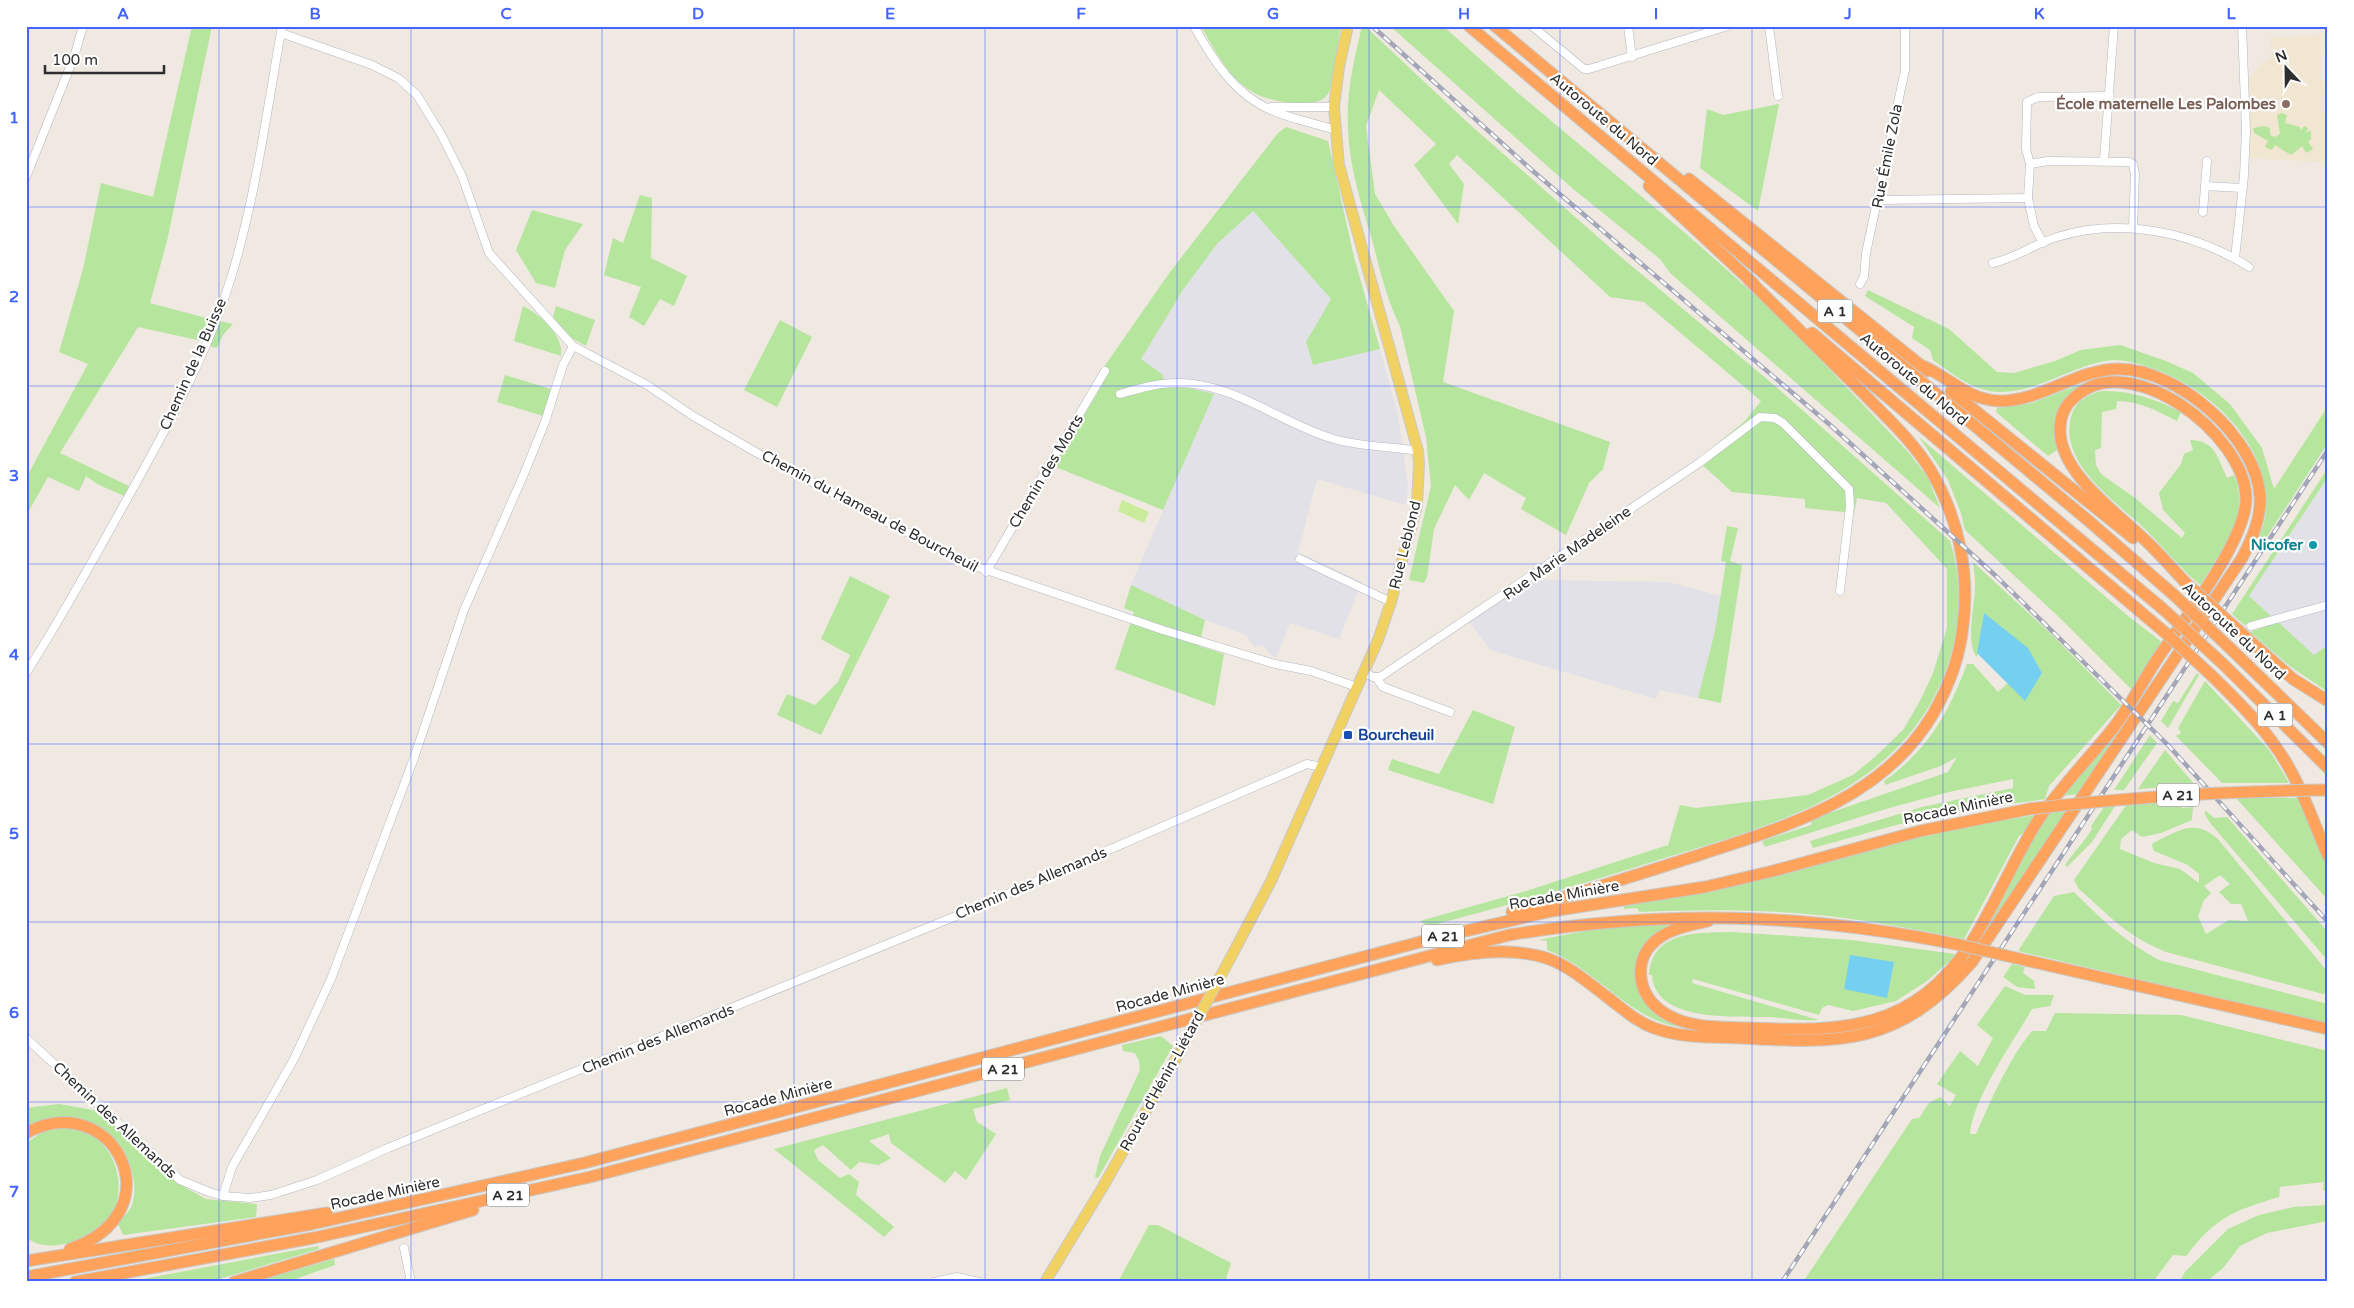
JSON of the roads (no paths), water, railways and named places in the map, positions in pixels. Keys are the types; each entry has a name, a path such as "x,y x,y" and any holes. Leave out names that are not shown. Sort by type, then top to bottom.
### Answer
{"highway":[{"name":"Autoroute du Nord","path":"1469,26 2163,608 2222,663 2328,768"},
{"name":"Autoroute du Nord","path":"1495,26 2098,528 2174,595 2328,743"},
{"path":"1385,966 1405,968 1447,958 1490,952 1548,958 1571,972 1635,1019 1667,1033 1816,1041 1850,1038 1874,1033 1904,1020 1948,988 1962,974 1990,937 2242,558 2256,526 2260,511 2260,496 2254,468 2226,426 2206,406 2156,376 2137,370 2104,370 2036,394 1998,401 1968,394 1924,366 1663,157 1495,26"},
{"path":"1594,131 1670,207 1748,279 2152,621 2211,675 2260,726 2284,758 2305,799 2328,856"},
{"path":"1439,937 1478,921 1620,880 1810,816 1861,789 1881,774 1916,740 1941,699 1957,658 1965,601 1962,556 1945,500 1922,457 1748,279"},
{"path":"1924,366 1930,374 2078,491 2185,582 2293,679 2328,701"},
{"path":"1729,917 1678,929 1660,937 1650,945 1641,962 1640,977 1644,992 1658,1009 1679,1020 1706,1026 1809,1030 1857,1025 1887,1015 1918,998 1945,976 1970,945 2035,826 2057,794 2123,715 2221,563 2239,530 2245,513 2245,490 2234,461 2209,427 2186,409 2159,393 2128,383 2103,383 2084,390 2069,402 2060,422 2062,444 2071,464 2081,479 2185,582"},
{"name":"Rocade Minière","path":"26,1277 312,1224 584,1163 1439,937 1552,911 1705,887 1773,871 1920,831 2028,809 2111,799 2198,793 2328,790"},
{"name":"Rocade Minière","path":"75,1282 313,1238 590,1177 1385,966 1510,935 1621,920 1729,917 1833,924 1960,945 2328,1030"},
{"path":"27,1133 48,1124 69,1122 80,1124 108,1140 117,1152 126,1174 126,1197 122,1209 105,1232 80,1246 42,1259"},
{"path":"234,1282 413,1227 590,1177"},
{"path":"26,1261 406,1198 425,1200"}],"main road":[{"name":"Rue Leblond","path":"1322,767 1364,672 1391,602 1417,505 1418,451 1339,165 1334,107 1339,67 1348,26"},
{"name":"Route d'Hénin-Liétard","path":"1045,1282 1101,1190 1231,957 1271,881 1322,767"}],"street":[{"path":"26,177 74,57 83,26"},
{"path":"1194,26 1226,77 1244,94 1266,107 1335,130"},
{"path":"1532,26 1584,69 1632,57 1728,26"},
{"path":"1628,26 1629,47 1632,57"},
{"path":"1769,26 1778,96"},
{"name":"Rue Émile Zola","path":"1860,284 1864,277 1866,253 1879,200 1905,70 1905,26"},
{"path":"2104,160 2114,26"},
{"path":"2235,258 2244,176 2246,130 2242,26"},
{"name":"Chemin du Hameau de Bourcheuil","path":"281,30 372,65 398,78 417,95 441,134 462,176 489,253 573,346 647,385 693,416 759,454 939,551 986,572 1162,630 1275,664 1311,671 1357,687"},
{"name":"Chemin de la Buisse","path":"26,673 67,608 149,459 192,375 219,312 231,276 252,193 281,30"},
{"path":"2043,243 2034,226 2028,198 2030,164 2026,149 2027,102 2038,97 2110,96"},
{"path":"1266,107 1334,107"},
{"path":"2030,164 2048,161 2104,160 2133,164 2136,174 2134,228"},
{"path":"2203,212 2207,161"},
{"path":"2205,186 2242,188"},
{"path":"1879,200 2028,198"},
{"path":"1993,264 2010,260 2043,243 2067,234 2134,228 2170,234 2235,258 2249,267"},
{"path":"224,1196 232,1167 294,1059 331,979 414,758 464,610 524,474 545,422 563,365 573,346"},
{"name":"Chemin des Morts","path":"986,572 1105,371"},
{"path":"1120,394 1156,385 1177,383 1198,385 1240,398 1336,440 1418,451"},
{"name":"Rue Marie Madeleine","path":"1376,677 1380,677 1468,620 1699,463 1755,420 1765,417 1775,418 1783,423 1849,490 1850,506 1840,591"},
{"path":"1300,559 1391,602"},
{"path":"2251,626 2328,605"},
{"path":"1364,672 1376,677 1383,687 1450,712"},
{"name":"Chemin des Allemands","path":"26,1038 180,1180 224,1196 250,1198 271,1195 317,1180 388,1148 961,914 1307,764 1322,767"},
{"path":"404,1248 411,1282"},
{"path":"934,1282 957,1277 979,1282"}],"water":[{"path":"1984,613 2028,648 2042,673 2025,701 1977,653"},
{"path":"1850,955 1894,962 1887,998 1844,989"}],"railway":[{"path":"1372,26 1534,172 1829,424 1996,576 2168,745 2328,922"},
{"path":"1782,1282 2328,450"}],"place":[{"name":"École maternelle Les Palombes","path":"2286,104"},
{"name":"Nicofer","path":"2313,545"},
{"name":"Bourcheuil","path":"1348,735"}]}
